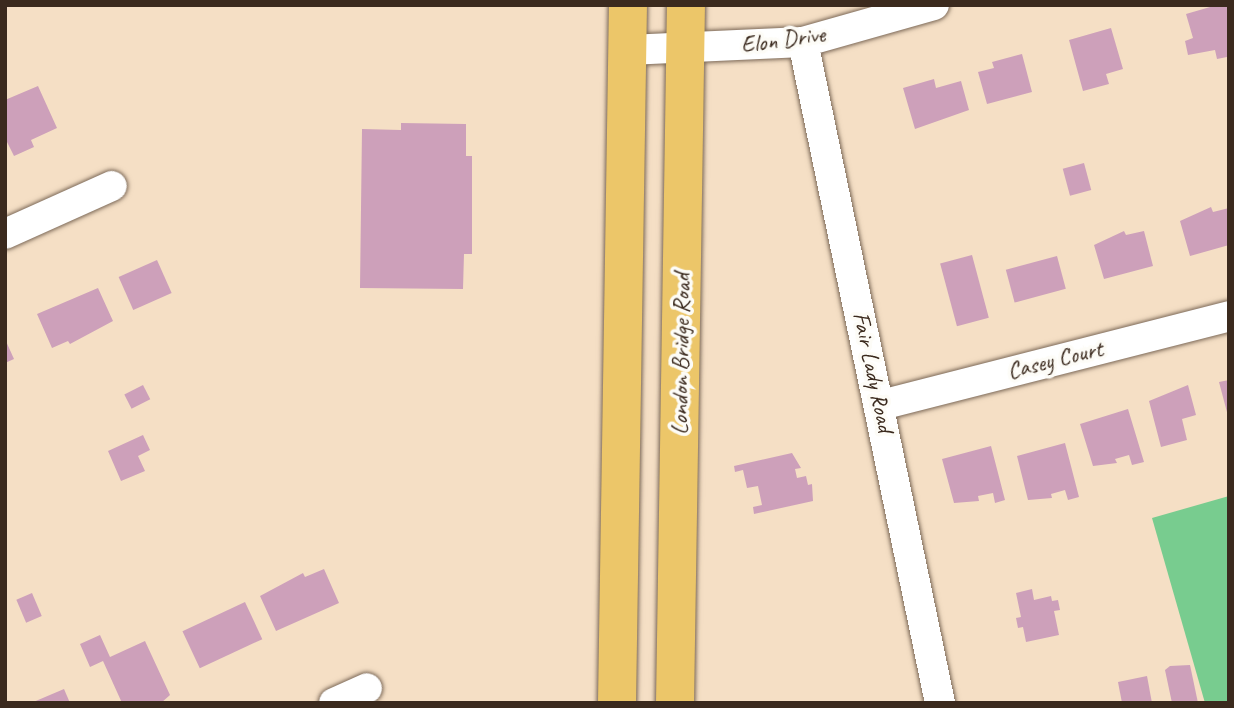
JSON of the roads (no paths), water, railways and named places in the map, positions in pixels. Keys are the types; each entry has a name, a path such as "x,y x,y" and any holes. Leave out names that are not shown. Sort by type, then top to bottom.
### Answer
{"main road":[{"path":"617,703 628,5"},
{"name":"London Bridge Road","path":"675,703 686,5"}],"street":[{"name":"Elon Drive","path":"628,50 686,50 803,42 934,5"},
{"name":"Fair Lady Road","path":"803,42 881,405 940,703"},
{"path":"5,234 112,186"},
{"name":"Casey Court","path":"881,405 1229,316"},
{"path":"334,703 367,688"}]}
